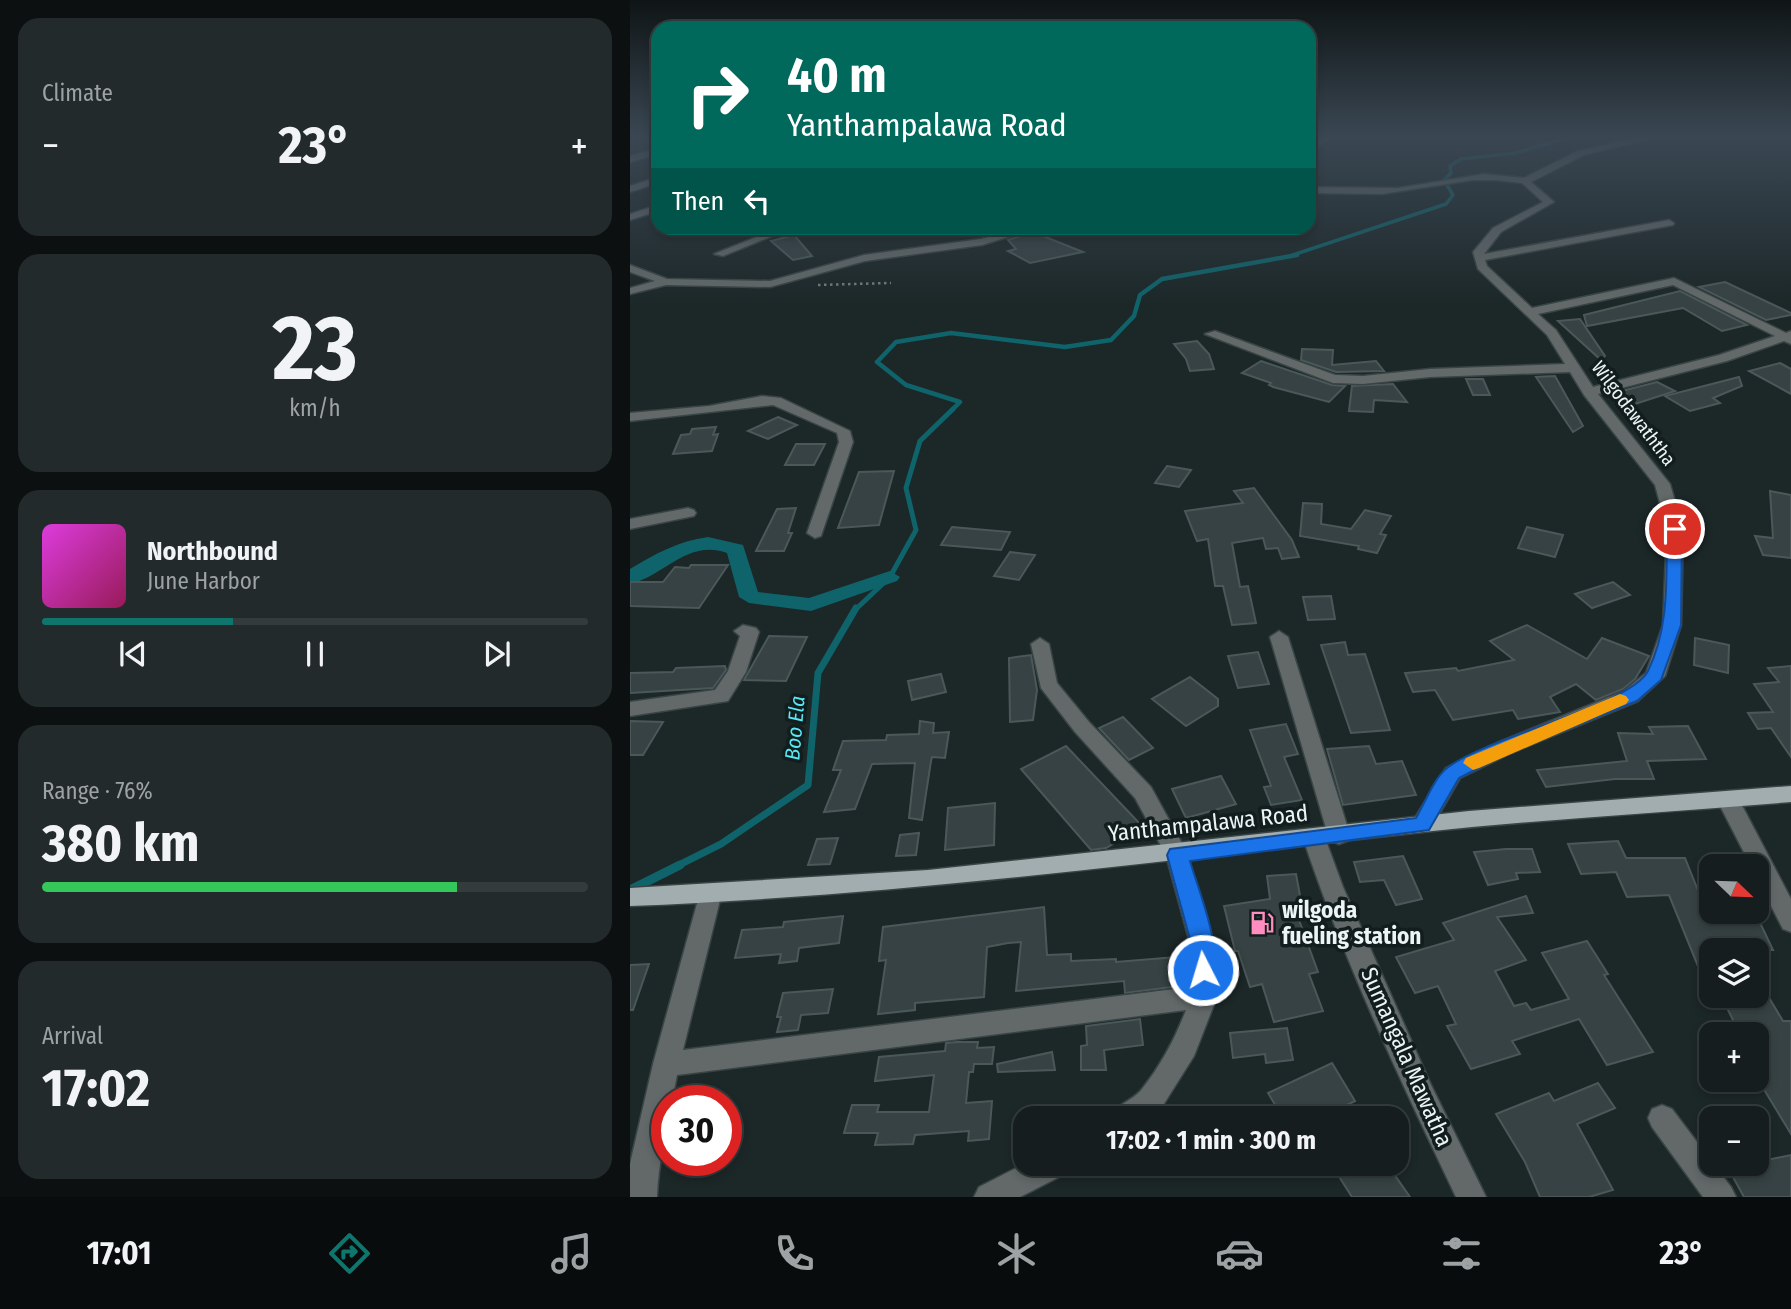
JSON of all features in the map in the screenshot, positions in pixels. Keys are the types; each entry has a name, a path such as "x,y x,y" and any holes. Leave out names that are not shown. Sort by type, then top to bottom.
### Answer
{"main road":[{"name":"Yanthampalawa Road","path":"630,897 709,895 1177,855 1422,824 1571,809 1791,794"}],"street":[{"path":"1537,192 1549,202 1497,230 1478,252 1479,258 1669,223"},
{"path":"630,217 651,210"},
{"path":"719,254 769,235"},
{"path":"630,291 666,282 770,284 864,258 982,242 1007,235"},
{"name":"Wilgodawaththa","path":"1422,824 1453,773 1504,748 1631,696 1655,676 1672,625 1675,529 1662,484 1589,392 1552,333 1482,267 1479,258"},
{"path":"630,268 666,282"},
{"path":"1529,312 1674,281 1789,337"},
{"path":"1211,334 1333,379 1363,380 1430,373 1573,368"},
{"path":"1589,392 1723,359 1789,337"},
{"path":"630,416 709,410 762,400 776,401 843,432 846,442 815,533"},
{"path":"630,524 688,513"},
{"path":"630,709 720,696 737,672 750,632 743,631"},
{"name":"Sumangala Mawatha","path":"1279,638 1326,837 1421,1094 1471,1197"},
{"path":"1040,644 1048,684 1082,727 1143,793 1177,855 1202,943 1204,997 1185,1047 1150,1101 1142,1106"},
{"path":"1728,800 1791,922"},
{"path":"642,1197 643,1171 666,1064 709,895"},
{"path":"666,1064 1204,997"},
{"path":"1662,1118 1721,1197"},
{"path":"989,1197 1031,1176"}],"path":[{"path":"814,286 891,283"}],"building":[{"path":"794,235 812,256 793,260 771,241"},
{"path":"1024,235 1040,235 1083,252 1030,263 1008,251 1016,249 1008,240"},
{"path":"1725,282 1791,315 1766,320 1699,287"},
{"path":"1680,291 1747,325 1722,331 1683,308 1587,326 1584,315"},
{"path":"1580,319 1605,356 1601,360 1558,321"},
{"path":"1197,341 1209,354 1214,369 1190,371 1186,359 1174,344"},
{"path":"1302,349 1333,350 1332,365 1376,361 1384,371 1336,372 1301,360"},
{"path":"1261,361 1332,385 1345,386 1329,402 1273,387 1269,385 1271,383 1242,373"},
{"path":"1780,363 1791,369 1791,394 1749,371"},
{"path":"1555,376 1583,426 1573,432 1536,377"},
{"path":"1739,377 1742,386 1713,398 1720,403 1690,411 1665,396"},
{"path":"1466,379 1483,379 1490,395 1473,395"},
{"path":"1657,382 1675,391 1626,407 1610,394"},
{"path":"1393,384 1407,402 1374,400 1373,412 1349,411 1352,386"},
{"path":"778,417 797,425 768,439 748,431"},
{"path":"716,427 713,435 718,434 712,451 673,454 681,435 690,434 692,429"},
{"path":"796,444 825,444 814,465 785,465"},
{"path":"1167,466 1191,470 1179,487 1155,483"},
{"path":"894,471 879,525 838,528 859,472"},
{"path":"1254,488 1292,540 1299,557 1282,559 1278,548 1266,549 1263,538 1232,543 1240,587 1248,586 1256,623 1232,625 1223,586 1215,586 1208,539 1197,541 1185,511 1243,503 1234,491"},
{"path":"1770,491 1791,495 1791,558 1763,555 1755,536 1773,538"},
{"path":"1303,503 1322,504 1321,524 1351,529 1365,510 1391,516 1380,534 1386,535 1377,553 1358,549 1359,546 1300,536"},
{"path":"796,508 788,533 792,533 784,551 756,551 777,509"},
{"path":"952,527 1010,532 1001,550 941,545"},
{"path":"1527,527 1563,535 1555,557 1518,548"},
{"path":"1010,552 1035,555 1019,580 994,576"},
{"path":"691,565 728,565 699,608 630,606 630,582 663,582 675,567 689,568"},
{"path":"1613,582 1630,595 1592,608 1575,594"},
{"path":"1331,596 1335,619 1308,620 1303,597"},
{"path":"1527,625 1587,659 1602,638 1649,656 1635,679 1623,689 1596,700 1576,684 1550,697 1560,712 1518,719 1513,710 1453,720 1435,690 1413,692 1405,673 1456,668 1458,671 1514,660 1490,641"},
{"path":"769,636 807,637 786,681 744,680"},
{"path":"1695,638 1729,645 1728,673 1694,665"},
{"path":"1345,642 1348,655 1365,654 1390,730 1351,733 1321,645"},
{"path":"1258,652 1269,684 1238,688 1228,656"},
{"path":"1031,655 1037,690 1033,720 1010,722 1009,658"},
{"path":"725,666 726,670 713,688 630,693 630,673 673,672 676,668"},
{"path":"1791,666 1791,757 1771,728 1758,729 1748,713 1773,712 1754,684 1779,682 1768,668"},
{"path":"941,674 946,692 912,700 908,681"},
{"path":"1190,677 1218,699 1218,706 1186,726 1152,699"},
{"path":"1123,717 1153,748 1129,760 1099,728"},
{"path":"630,721 663,722 643,755 630,755"},
{"path":"920,721 934,723 933,733 949,732 945,758 932,757 922,820 909,818 915,763 872,764 855,809 824,812 841,770 833,770 843,741 886,740 887,735 919,734"},
{"path":"1286,724 1298,754 1284,757 1302,800 1271,805 1264,787 1271,786 1250,730"},
{"path":"1688,726 1706,759 1647,761 1654,779 1615,779 1546,787 1537,770 1627,761 1618,733 1653,734 1649,727"},
{"path":"1066,746 1143,827 1106,848 1091,850 1021,769"},
{"path":"1369,746 1376,764 1402,761 1416,795 1343,805 1327,749"},
{"path":"1221,776 1236,804 1186,818 1172,789"},
{"path":"995,803 994,845 945,850 948,808"},
{"path":"919,833 916,855 896,856 900,835"},
{"path":"838,838 830,864 808,865 817,839"},
{"path":"1618,841 1626,858 1685,858 1699,893 1699,924 1761,924 1767,938 1699,938 1699,969 1669,895 1627,897 1616,872 1581,874 1568,844"},
{"path":"1532,849 1540,872 1516,873 1518,879 1488,885 1474,852"},
{"path":"1403,856 1422,899 1396,905 1384,880 1360,882 1354,862"},
{"path":"1296,874 1301,901 1306,900 1311,919 1299,920 1318,972 1309,974 1323,1011 1274,1022 1262,984 1250,987 1238,951 1235,951 1224,906 1270,899 1267,876"},
{"path":"1526,896 1533,913 1497,917 1526,960 1495,971 1514,1006 1526,1003 1531,1010 1569,999 1542,953 1587,941 1608,974 1604,975 1653,1052 1607,1065 1579,1019 1512,1041 1520,1054 1471,1069 1447,1026 1456,1024 1438,986 1415,993 1396,957 1454,940 1443,923"},
{"path":"1044,907 1047,955 1071,954 1071,961 1116,959 1116,962 1188,956 1188,985 1125,993 1124,981 1016,991 1021,942 1008,943 987,947 984,997 915,1003 915,1010 878,1014 886,960 879,961 883,927"},
{"path":"843,916 839,943 799,948 797,961 779,963 781,954 735,958 742,930 783,927 784,922"},
{"path":"649,964 633,1010 630,1010 630,965"},
{"path":"833,989 828,1013 801,1015 798,1030 777,1032 781,1017 777,1017 783,993"},
{"path":"1769,998 1783,1021 1791,1021 1791,1134 1766,1092 1769,1092 1769,1022 1734,1022 1727,1008 1769,1008"},
{"path":"1140,1019 1143,1045 1104,1050 1106,1070 1081,1070 1081,1046 1087,1045 1086,1026"},
{"path":"1287,1028 1293,1060 1266,1063 1265,1054 1233,1058 1230,1033"},
{"path":"978,1042 977,1048 994,1047 992,1064 974,1064 973,1072 969,1072 966,1103 992,1101 989,1139 968,1141 969,1131 915,1135 913,1144 875,1145 878,1133 844,1133 852,1105 879,1105 877,1112 929,1112 934,1075 875,1081 879,1057 945,1051 946,1043"},
{"path":"1052,1052 1055,1070 998,1072 997,1064"},
{"path":"1332,1063 1355,1101 1345,1106 1276,1106 1268,1093"},
{"path":"1598,1083 1615,1108 1577,1124 1613,1190 1589,1197 1540,1197 1525,1162 1496,1114 1549,1093 1554,1101"},
{"path":"1791,1155 1791,1197 1744,1197 1732,1176 1769,1176 1769,1160"},
{"path":"1339,1176 1395,1176 1410,1197 1352,1197"}],"waterway":[{"path":"1288,257 1446,204 1453,195 1451,192"},
{"path":"1288,257 1297,255"},
{"path":"953,409 960,402 906,385 877,362 896,342 951,333 1065,347 1111,340 1134,316 1140,295 1162,279 1288,257"},
{"path":"855,610 890,577 916,530 906,488 920,441 953,409"},
{"path":"630,578 681,549 708,543 736,549 749,597 811,605 890,577"},
{"name":"Boo Ela","path":"677,866 721,844 808,785 818,673 856,608"},
{"name":"Boo Ela","path":"630,890 680,865"}],"slow traffic":[{"path":"1473,763 1596,708 1620,700"}],"place":[{"name":"wilgoda fueling station","path":"1262,923"}],"route":[{"path":"1203,970 1202,943 1177,855 1422,824 1453,773 1596,708 1631,696 1655,676 1672,625 1675,529"}]}
